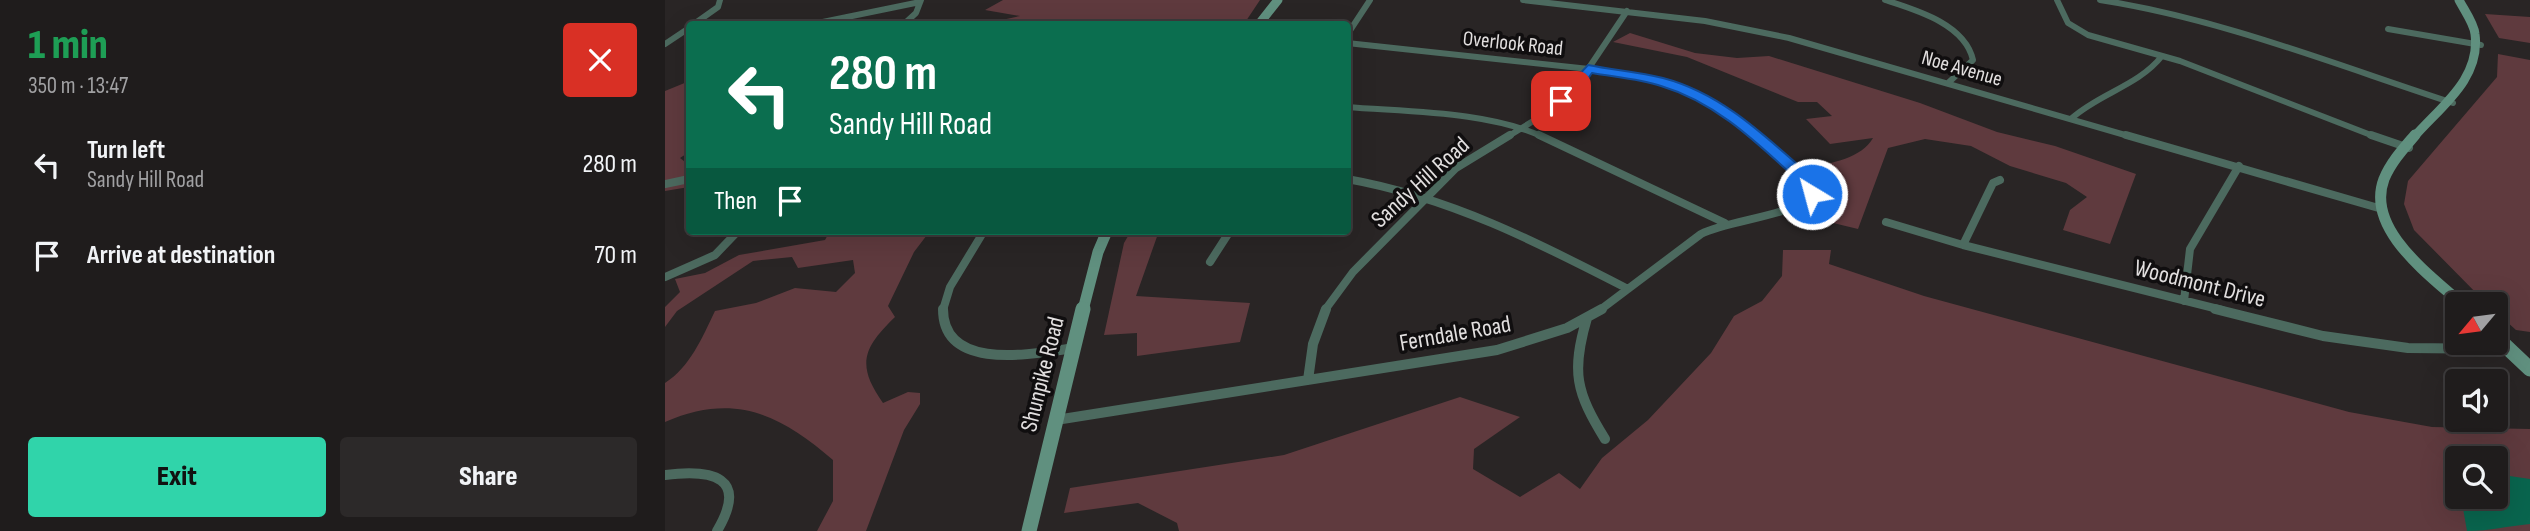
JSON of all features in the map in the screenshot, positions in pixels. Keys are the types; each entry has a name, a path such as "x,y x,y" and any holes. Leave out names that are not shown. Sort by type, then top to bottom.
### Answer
{"main road":[{"path":"1261,21 1278,0"},
{"path":"2450,292 2401,243 2382,209 2379,188 2388,169 2453,103 2473,78 2481,45 2473,19 2459,0"},
{"name":"Shunpike Road","path":"1029,531 1098,252 1105,235"},
{"path":"2509,349 2530,369"}],"street":[{"path":"698,21 718,7 720,0"},
{"path":"1351,30 1370,0"},
{"name":"Noe Avenue","path":"1526,0 1627,11 1771,34 2072,118 2382,209"},
{"path":"1885,0 1934,19 1971,48 1973,60 1948,83"},
{"path":"2057,0 2065,19 2080,31 2105,42 2162,56 2321,118 2409,148"},
{"path":"2100,0 2153,8 2239,30 2453,103"},
{"path":"827,21 920,1"},
{"path":"907,21 916,13 920,1"},
{"name":"Sandy Hill Road","path":"1308,380 1313,344 1323,313 1353,272 1457,168 1574,90 1627,11"},
{"path":"2388,29 2481,45"},
{"path":"665,44 686,30"},
{"name":"Overlook Road","path":"1351,43 1588,69 1661,81 1714,103 1765,142 1809,182"},
{"path":"2072,118 2090,101 2151,70 2162,56"},
{"path":"1351,107 1438,114 1519,129 1555,141 1725,223"},
{"path":"2184,301 2190,249 2239,166"},
{"path":"665,184 686,180"},
{"path":"1351,180 1427,196 1477,213 1628,289"},
{"path":"1963,245 1993,183 2000,180"},
{"name":"Ferndale Road","path":"1056,420 1497,350 1542,337 1587,318 1703,233 1725,223 1801,205 1812,194 1809,182"},
{"name":"Woodmont Drive","path":"1886,222 1963,245 2358,343 2408,348 2509,349"},
{"path":"665,277 720,251 734,235"},
{"path":"982,235 944,302 942,319 947,334 962,346 992,355 1035,354 1074,348"},
{"path":"1210,262 1227,235"},
{"path":"1587,318 1574,372 1585,408 1605,439"},
{"path":"665,475 701,473 726,482 732,496 730,509 717,531"}],"shaded area":[{"path":"1003,0 1260,0 1246,21 997,21 1020,16 985,10"},
{"path":"2485,14 2530,17 2530,43 2499,38"},
{"path":"1630,33 1695,53 1737,58 1769,56 1920,103 1997,132 2055,146 2136,174 2110,244 2063,230 2070,210 2087,197 2066,183 2010,166 1971,146 1925,139 1888,148 1858,229 1825,221 1827,198 1810,168 1854,155 1873,138 1830,144 1806,119 1832,116 1817,102 1798,102 1687,57 1613,42"},
{"path":"2498,54 2530,60 2530,332 2516,330 2508,323 2508,292 2475,292 2414,230 2404,204 2408,181 2497,77"},
{"path":"686,82 686,154 680,158 686,163 686,188 665,191 665,91"},
{"path":"828,235 927,235 914,252 888,306 895,317 876,338 867,357 869,378 883,403 908,392 920,393 920,404 904,430 866,531 817,531 833,501 833,460 794,430 755,412 735,409 690,413 665,422 665,383 682,369 715,311 756,303 795,288 836,292 855,273 853,260 798,268 792,257 753,261 677,311 665,327 665,307 680,292 675,279 705,273 739,255 825,240"},
{"path":"1129,235 1158,235 1136,296 1250,303 1240,342 1137,356 1137,333 1104,335 1124,243"},
{"path":"1783,250 1831,250 1829,264 1924,296 2349,412 2445,427 2445,432 2508,432 2508,429 2530,429 2530,531 1179,531 1177,523 1138,503 1064,513 1070,488 1284,455 1460,397 1520,417 1474,449 1473,469 1520,497 1559,473 1580,489 1602,458 1648,420 1711,353 1734,316 1762,301 1782,276"},
{"path":"2508,476 2530,479 2530,524 2467,531 2463,509 2508,509"}],"route":[{"path":"1561,101 1574,90 1588,69 1661,81 1686,90 1734,116 1809,182 1812,194"}]}
